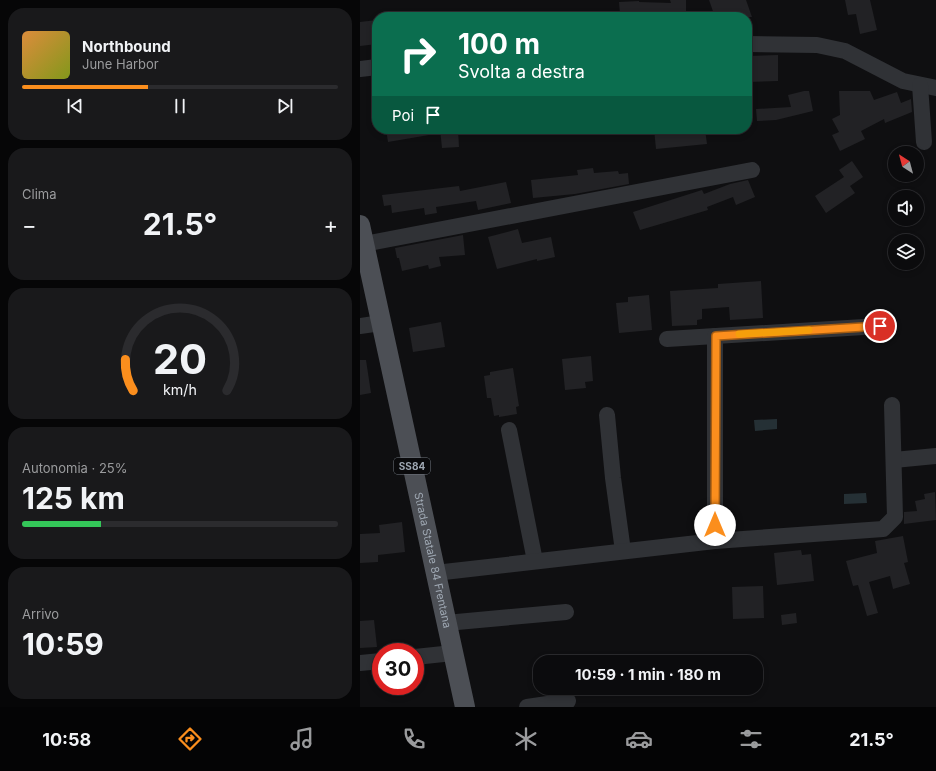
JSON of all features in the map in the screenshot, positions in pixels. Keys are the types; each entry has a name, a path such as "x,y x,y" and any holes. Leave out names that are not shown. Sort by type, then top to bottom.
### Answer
{"main road":[{"name":"Strada Statale 84 Frentana","path":"362,234 465,707"}],"street":[{"path":"752,44 817,45 845,51 901,80 936,88"},
{"path":"360,70 372,68"},
{"path":"920,85 924,142"},
{"path":"362,234 752,170"},
{"path":"360,326 381,323"},
{"path":"667,339 880,326"},
{"path":"715,541 716,336"},
{"path":"435,573 715,541 883,529 895,517 892,405"},
{"path":"607,415 613,478 623,551"},
{"path":"509,430 535,561"},
{"path":"894,460 936,456"},
{"path":"446,623 566,612"},
{"path":"424,656 453,653"},
{"path":"360,663 372,662"},
{"path":"527,707 568,701"}],"shaded area":[{"path":"777,419 777,429 755,431 754,420"},
{"path":"866,493 867,503 844,504 844,494"}],"building":[{"path":"670,0 686,0 686,12 620,12 619,2 639,1 671,3"},
{"path":"709,0 746,0 750,12 713,12"},
{"path":"845,0 870,0 877,30 860,34 856,14 848,15"},
{"path":"372,21 372,45 360,46 360,22"},
{"path":"778,55 778,81 752,82 752,56"},
{"path":"809,91 813,111 776,120 757,121 756,109 791,107 788,95"},
{"path":"839,91 870,91 874,100 897,92 901,103 911,99 912,112 885,123 884,119 861,131 865,139 840,151 832,135 839,132 832,119 840,115"},
{"path":"387,134 429,134 429,135 388,142"},
{"path":"441,134 458,134 459,147 442,148"},
{"path":"654,134 706,134 707,144 656,149"},
{"path":"852,161 863,177 850,186 855,193 826,213 815,196 844,177 839,170"},
{"path":"593,168 594,173 618,171 619,174 628,173 629,184 575,194 533,198 531,180 578,175 577,170"},
{"path":"748,180 755,197 736,205 733,197 707,207 708,210 640,230 633,212 702,190 704,194 730,184"},
{"path":"506,182 511,203 478,210 476,201 436,207 437,213 425,215 424,208 392,213 391,205 384,206 382,195 459,186 460,191"},
{"path":"518,229 522,243 551,237 555,257 537,261 537,259 497,269 488,237"},
{"path":"463,235 465,255 439,257 441,266 429,269 428,265 402,271 395,248"},
{"path":"761,281 763,318 730,320 729,307 702,309 702,319 697,320 697,325 672,326 670,291 718,288 718,284"},
{"path":"649,295 652,330 619,333 616,303 628,302 628,297"},
{"path":"441,322 445,347 413,352 409,328"},
{"path":"591,356 593,381 585,382 586,388 565,390 562,359"},
{"path":"360,360 366,360 371,393 360,395"},
{"path":"513,368 519,406 516,407 517,414 499,417 499,415 494,416 491,398 487,398 484,376 490,375 490,372"},
{"path":"935,492 936,520 904,524 904,512 917,511 915,501 925,499 924,494"},
{"path":"402,522 405,552 378,555 378,562 360,563 360,534 380,533 379,525"},
{"path":"903,536 908,562 904,563 910,584 893,589 890,576 869,582 878,613 867,616 858,585 853,586 846,561 877,553 875,541"},
{"path":"801,550 802,555 811,554 814,581 777,585 774,553"},
{"path":"763,586 764,618 733,619 732,587"},
{"path":"796,613 797,623 782,625 781,615"},
{"path":"374,620 377,643 372,643 372,647 360,648 360,621"}],"slow traffic":[{"path":"739,334 809,330"}],"route":[{"path":"715,525 716,336 880,326"}]}
